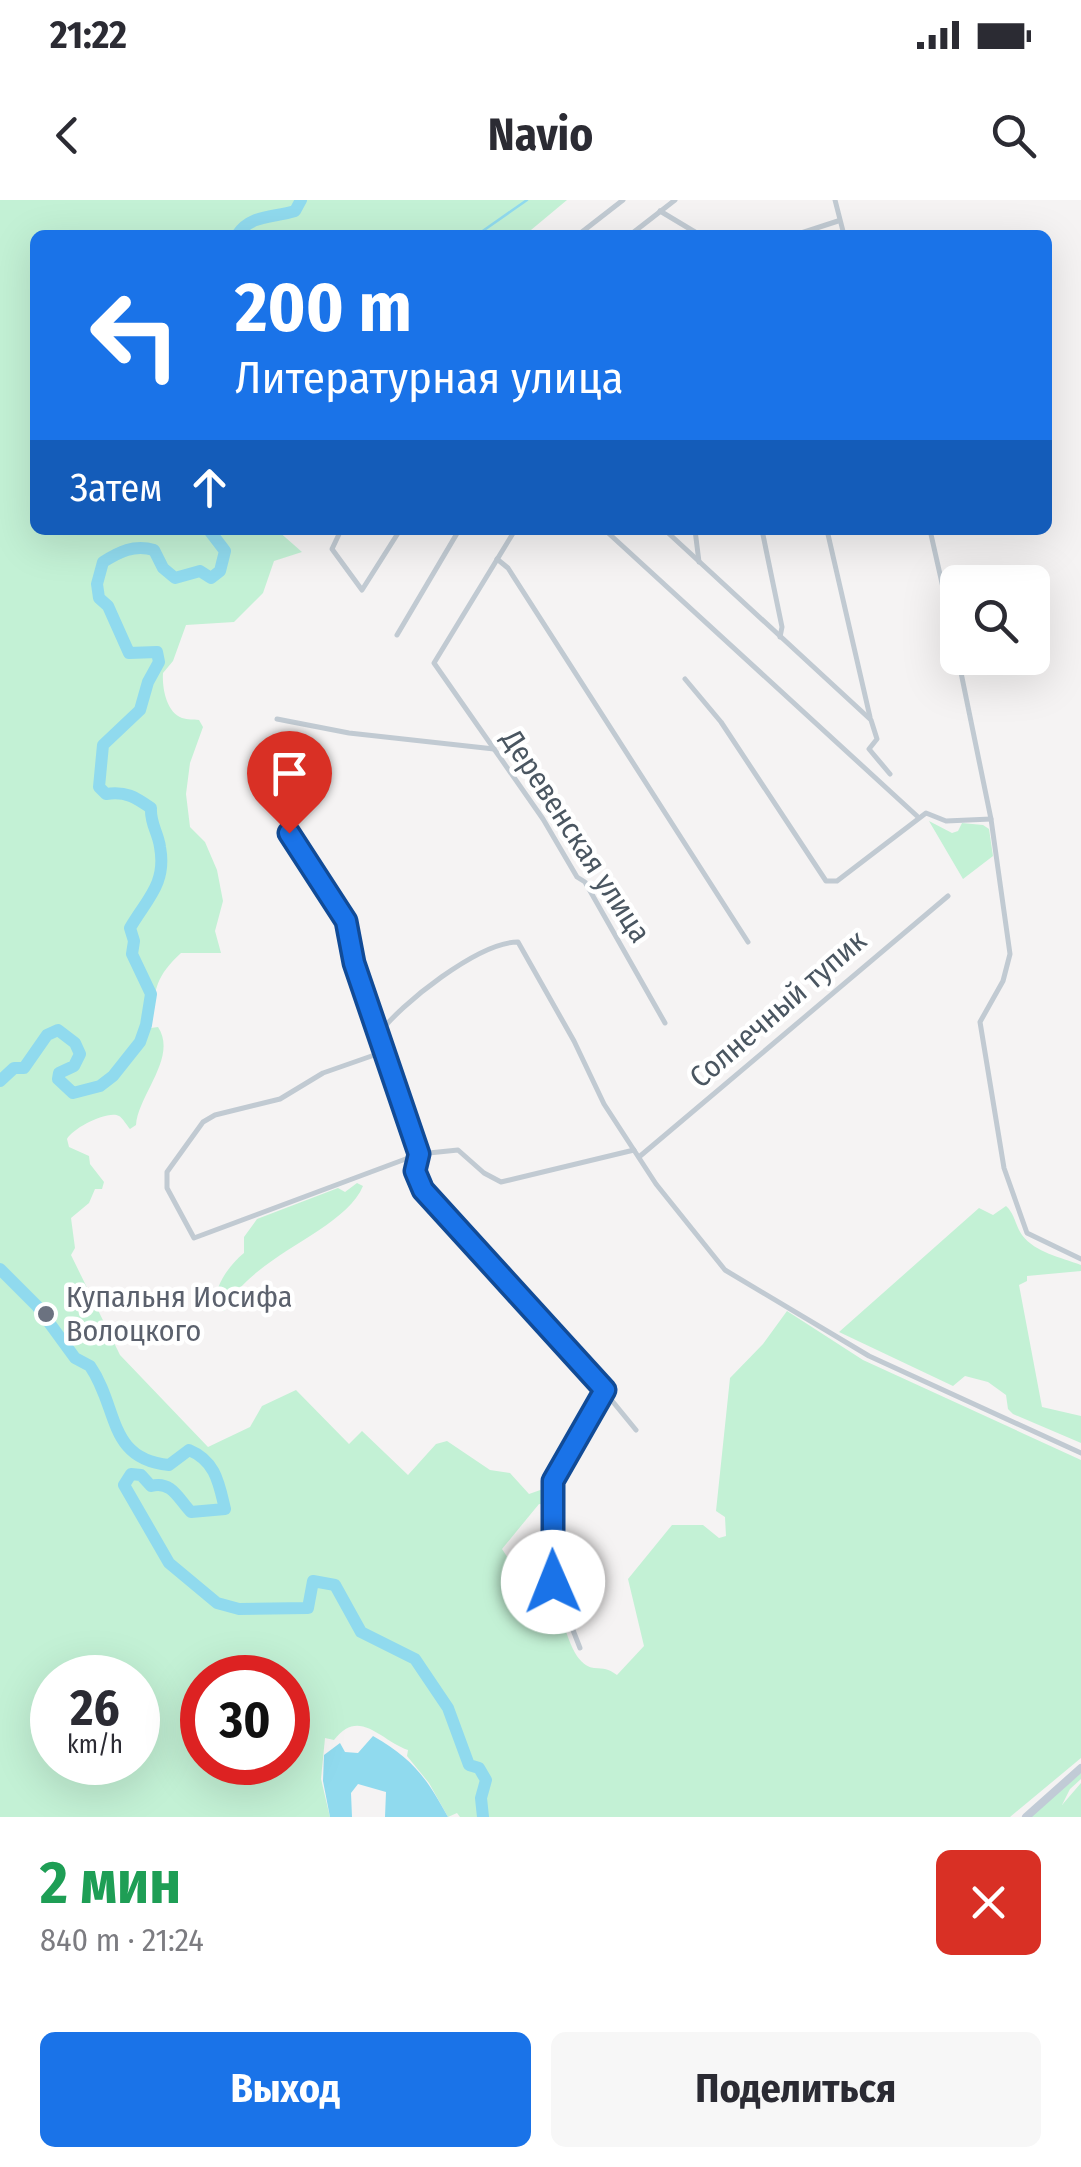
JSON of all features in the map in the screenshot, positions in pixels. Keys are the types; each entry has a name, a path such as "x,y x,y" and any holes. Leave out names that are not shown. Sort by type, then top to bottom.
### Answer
{"street":[{"path":"584,230 623,200"},
{"path":"636,230 675,200"},
{"path":"834,200 842,230"},
{"path":"660,211 692,230"},
{"path":"809,230 838,220"},
{"path":"338,535 332,549 362,590 397,535"},
{"path":"397,635 456,535"},
{"path":"513,535 497,559 508,568 748,942"},
{"path":"609,535 917,816"},
{"path":"671,535 871,720"},
{"path":"697,535 700,562"},
{"path":"763,535 779,611 780,637"},
{"path":"828,535 877,739 869,749 890,774"},
{"path":"931,535 940,575"},
{"name":"Деревенская улица","path":"497,559 434,663 585,882 665,1023"},
{"path":"962,675 991,819 1010,961 980,1022 1001,1150 1028,1233 1081,1260"},
{"path":"685,679 721,722 823,879 837,881 917,816 926,813 946,821 991,819"},
{"path":"278,719 349,733 494,749"},
{"path":"289,833 346,921 354,963 419,1154 414,1165 416,1177 430,1198 605,1390 636,1430"},
{"name":"Солнечный тупик","path":"636,1154 948,896"},
{"path":"378,1035 420,995 478,955 507,942 518,942 574,1041 596,1089 636,1154 674,1209 725,1270 869,1356 1081,1453"},
{"path":"383,1052 324,1073 280,1099 210,1117 170,1163 168,1188 194,1238 419,1154 458,1150 501,1182 636,1154"},
{"path":"580,1648 551,1574 553,1481 605,1390"},
{"path":"1026,1817 1081,1768"}],"green space":[{"path":"0,200 567,200 531,230 30,230 30,535 283,535 302,552 274,561 263,593 234,622 186,625 173,661 163,673 164,692 172,710 182,718 199,720 203,727 190,763 186,794 190,827 205,842 217,870 223,901 215,931 221,953 181,953 160,978 151,1028 158,1027 163,1051 136,1125 130,1129 119,1116 107,1116 83,1125 67,1139 69,1147 89,1156 90,1164 104,1182 102,1189 95,1189 89,1203 71,1218 75,1248 71,1255 120,1355 208,1447 250,1427 262,1406 296,1390 349,1444 362,1431 408,1475 436,1444 447,1441 490,1470 510,1473 529,1494 546,1488 550,1494 547,1505 539,1504 502,1549 521,1578 516,1585 526,1599 534,1629 542,1630 554,1620 562,1620 581,1661 617,1675 644,1646 628,1579 672,1525 703,1525 719,1538 726,1536 725,1517 716,1511 730,1378 763,1344 787,1311 863,1360 1081,1460 1081,1758 1010,1817 460,1817 457,1813 448,1817 429,1783 407,1756 408,1750 361,1726 352,1726 334,1740 325,1738 321,1779 330,1817 0,1817"},
{"path":"929,821 952,833 962,823 983,825 989,829 993,856 963,879"},
{"path":"357,1183 363,1186 337,1217 255,1274 224,1311 215,1309 219,1285 244,1253 244,1237 257,1219 338,1188 345,1192"},
{"path":"1006,1206 1022,1235 1034,1246 1081,1265 1081,1271 1027,1276 1027,1281 1019,1285 1042,1407 1081,1416 1081,1443 1013,1414 1006,1395 988,1382 965,1376 953,1386 839,1332 979,1208 993,1215"},
{"path":"1081,1773 1081,1779 1062,1805 1081,1783 1081,1817 1030,1817"}],"water":[{"path":"373,1736 417,1770 448,1817 385,1817 386,1792 358,1784 351,1793 352,1817 330,1817 323,1781 324,1755 340,1743 345,1752 358,1753"}],"waterway":[{"path":"241,230 256,220 295,211 301,200"},
{"path":"484,230 527,200"},
{"path":"0,1081 14,1068 24,1068 47,1035 58,1030 75,1043 80,1054 74,1066 59,1073 58,1079 73,1093 100,1086 140,1042 151,994 132,954 130,928 158,882 160,847 151,808 130,796 106,794 99,787 103,745 140,710 159,662 157,652 129,653 108,606 99,598 97,584 103,562 140,548 154,550 163,568 175,578 200,571 211,578 220,571 225,551 213,535"},
{"path":"0,1269 37,1306 75,1358 90,1366 117,1429 135,1453 169,1465 189,1450 211,1467 225,1509 191,1512 170,1488 151,1486 141,1475 131,1474 124,1485 169,1563 217,1603 239,1609 308,1608 313,1581 335,1585 361,1632 415,1659 448,1708 469,1765 479,1768 486,1780 481,1798 483,1817"}],"place":[{"name":"Купальня Иосифа Волоцкого","path":"46,1314"}],"route":[{"path":"289,833 346,921 354,963 419,1154 414,1165 423,1190 605,1390 553,1481 553,1582"}]}
